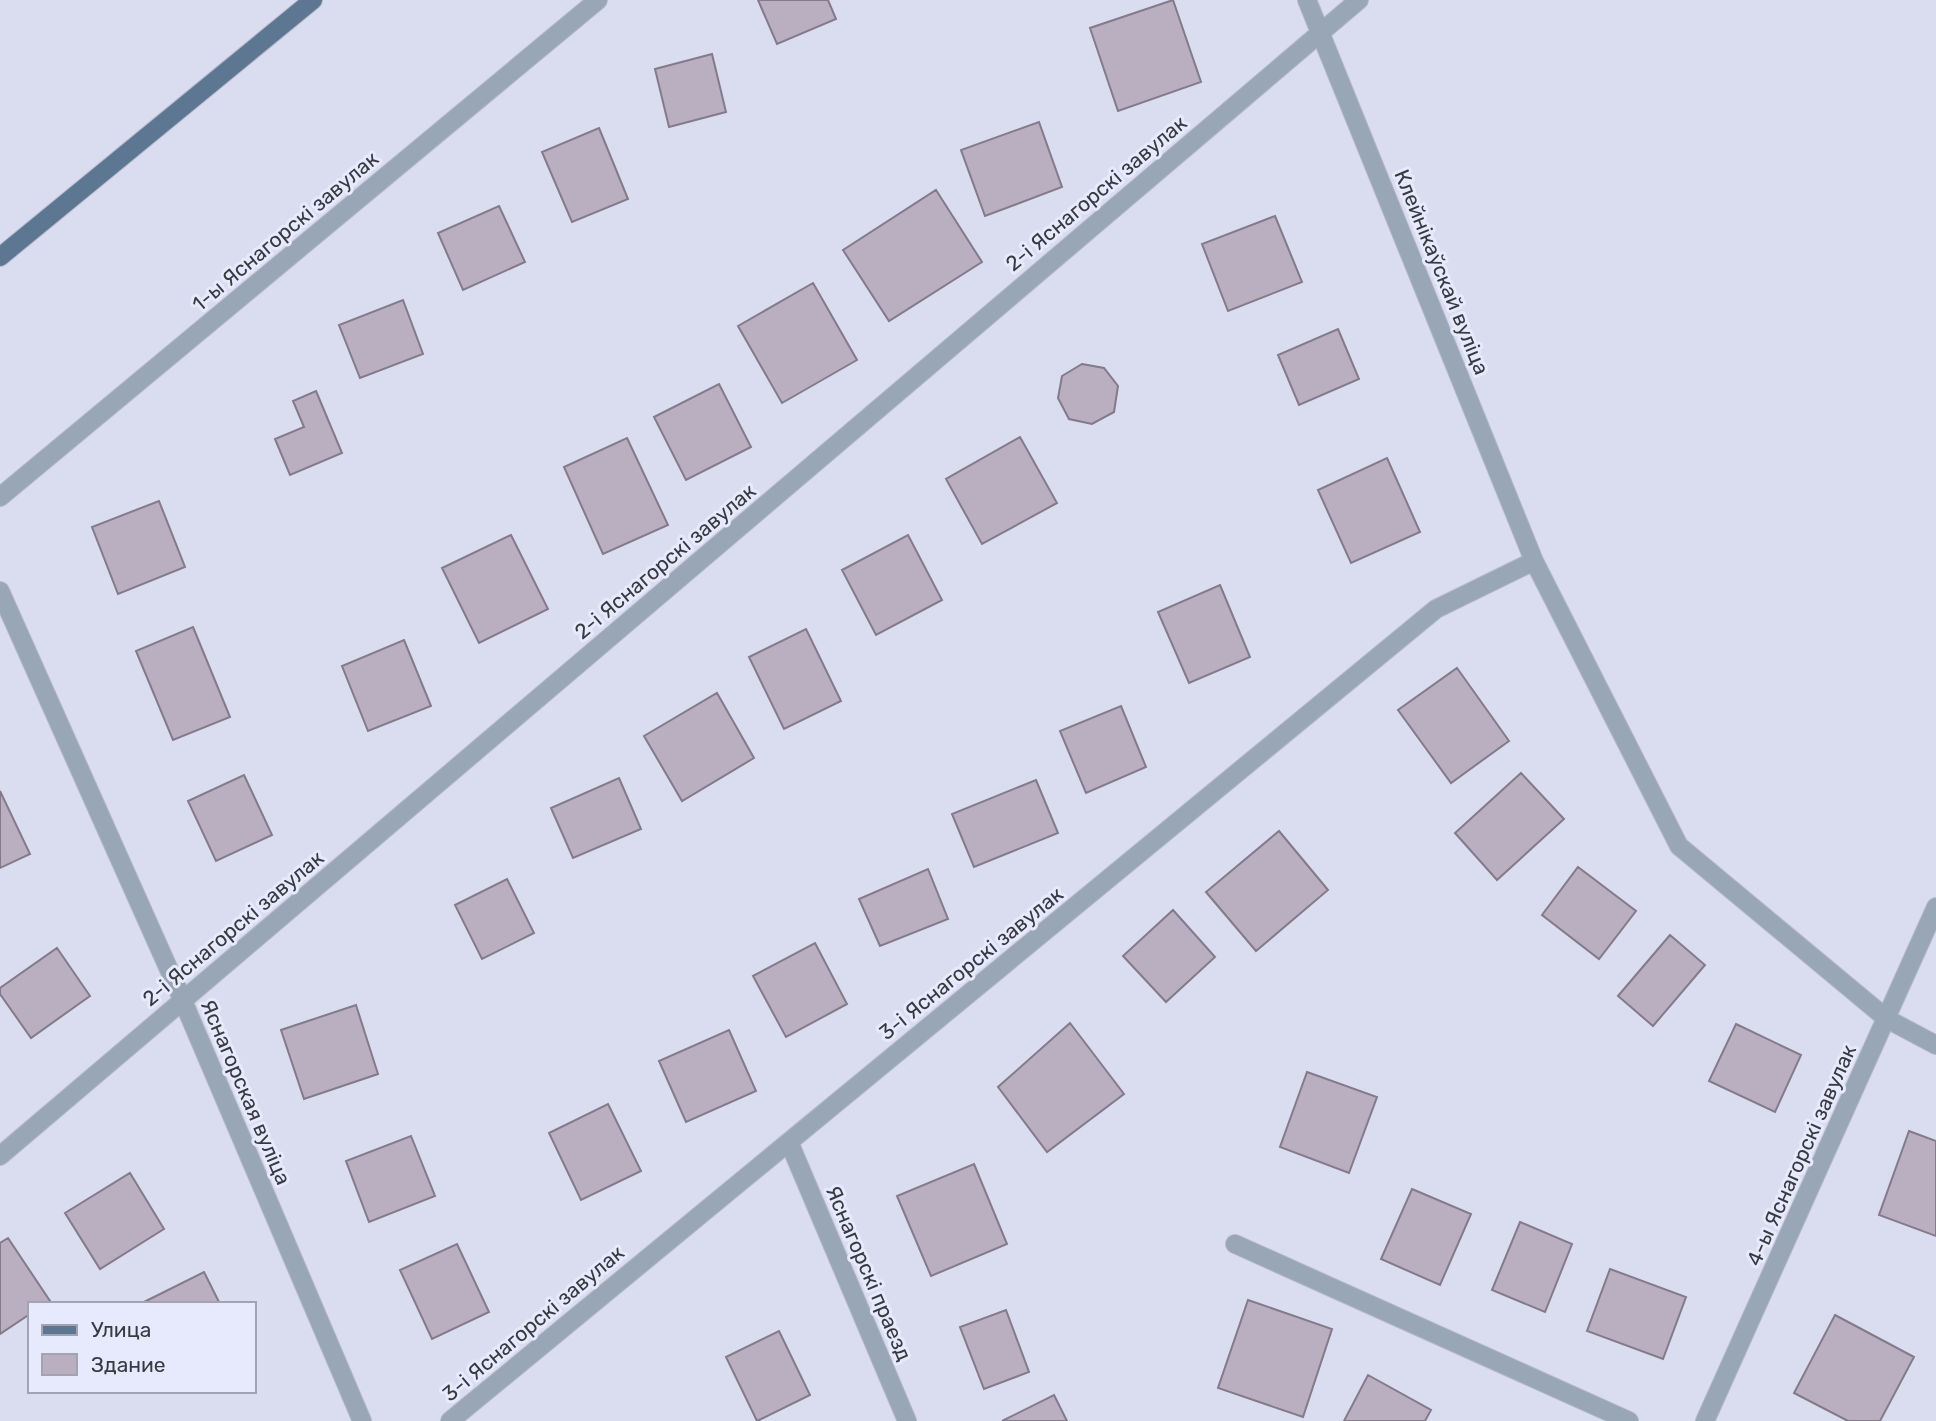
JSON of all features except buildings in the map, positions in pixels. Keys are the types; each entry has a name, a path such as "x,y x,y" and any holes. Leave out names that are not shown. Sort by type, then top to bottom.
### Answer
{"main road":[{"path":"0,257 313,0"}],"street":[{"name":"1-ы Яснагорскі завулак","path":"0,497 598,0"},
{"name":"Клейнікаўскай вуліца","path":"1307,0 1534,561 1679,846 1887,1019 1936,1045"},
{"name":"2-і Яснагорскі завулак","path":"0,1156 1359,0"},
{"name":"3-і Яснагорскі завулак","path":"450,1421 1436,609 1534,561"},
{"name":"Яснагорская вуліца","path":"0,591 183,1001 362,1421"},
{"name":"4-ы Яснагорскі завулак","path":"1705,1421 1936,907"},
{"name":"Яснагорскі праезд","path":"789,1142 907,1421"},
{"path":"1235,1244 1629,1421"}]}
